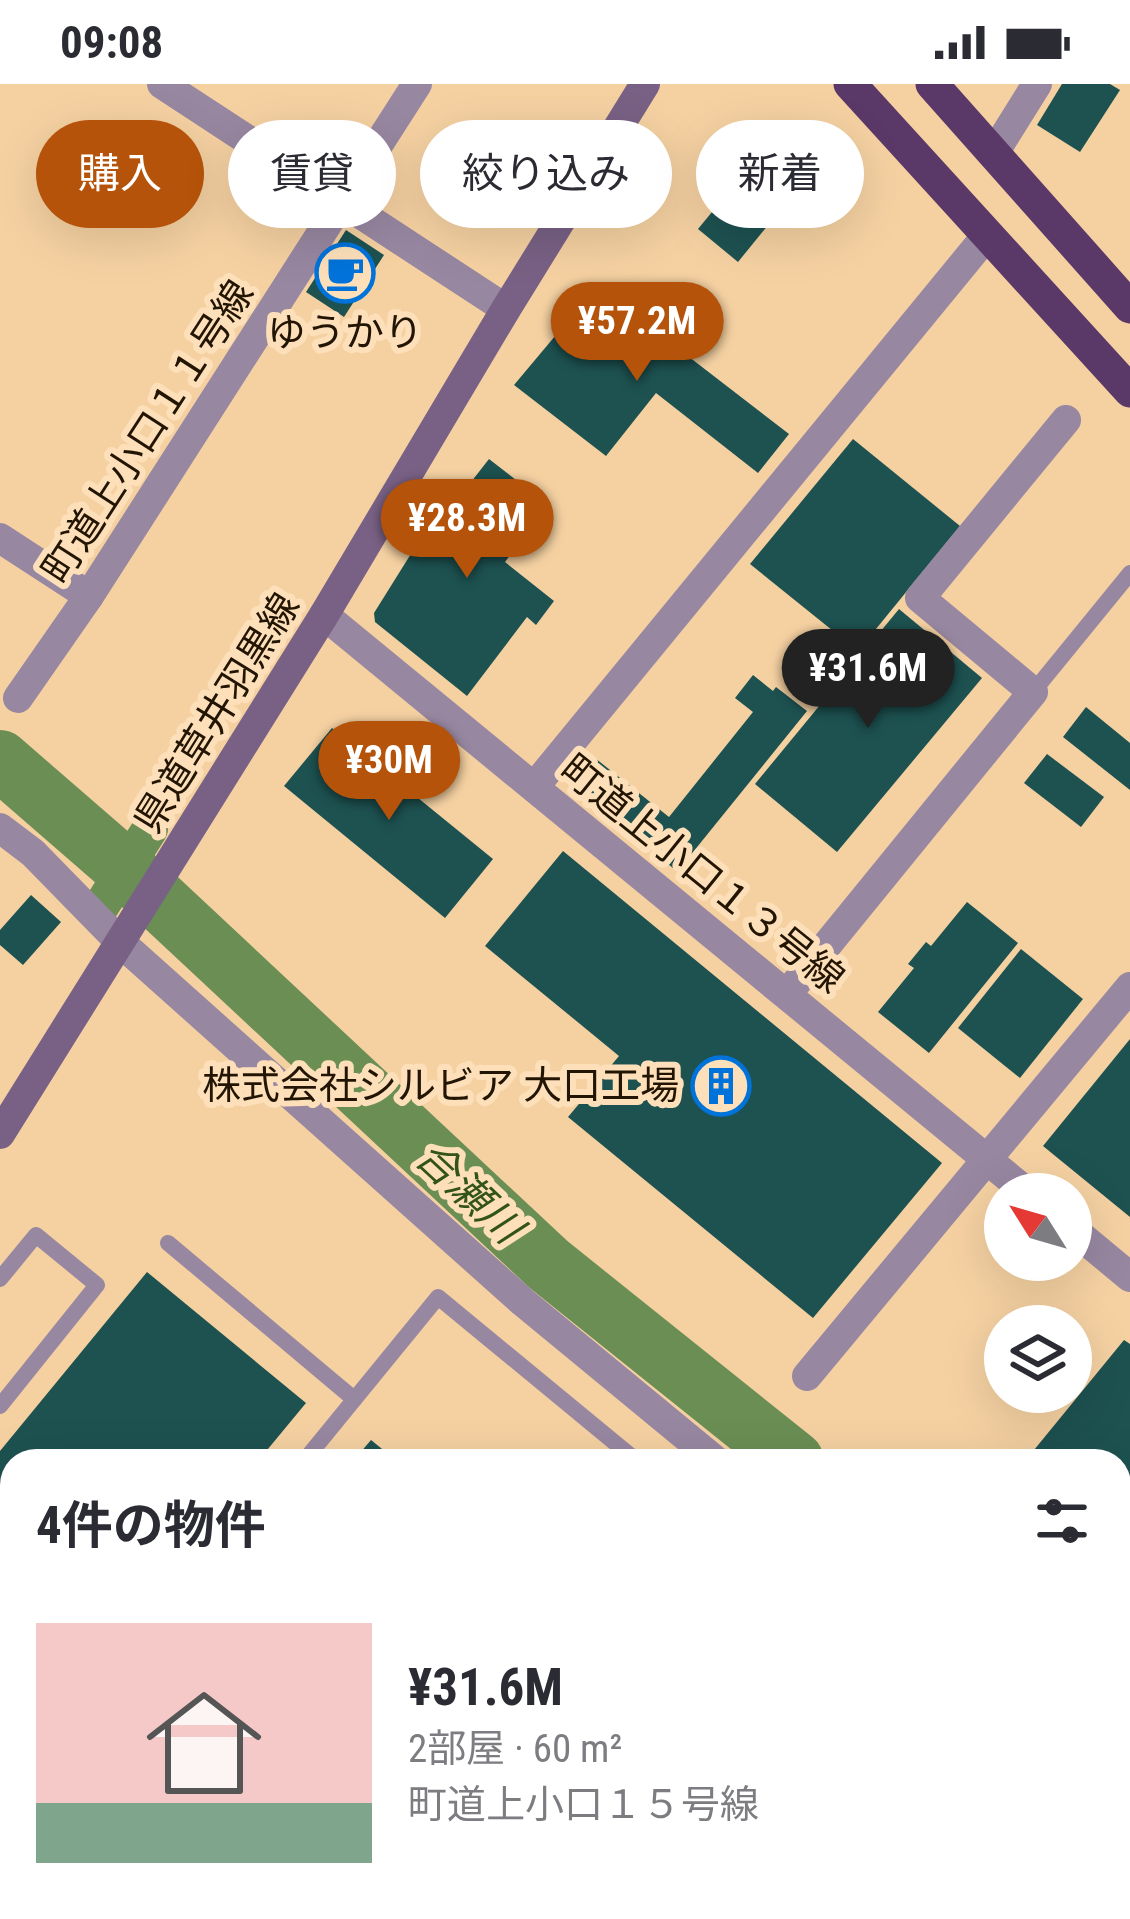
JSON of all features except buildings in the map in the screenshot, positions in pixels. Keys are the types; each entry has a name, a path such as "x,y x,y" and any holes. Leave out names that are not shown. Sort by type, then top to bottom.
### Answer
{"highway":[{"path":"850,84 1130,391"},
{"path":"932,84 1130,307"}],"main road":[{"name":"県道草井羽黒線","path":"0,1134 324,615 646,84"}],"street":[{"path":"162,84 228,127"},
{"name":"町道上小口１１号線","path":"394,120 417,84"},
{"path":"994,153 1037,84"},
{"name":"町道上小口１１号線","path":"18,698 326,228"},
{"path":"384,228 506,309"},
{"path":"535,786 988,234"},
{"path":"787,994 1034,692 920,598 1066,420"},
{"path":"0,538 89,596"},
{"name":"町道上小口１３号線","path":"324,615 1004,1173"},
{"path":"0,828 33,854 121,943 523,1302 701,1449"},
{"path":"807,1376 1130,988"},
{"path":"1092,1245 1130,1276"}],"lane":[{"path":"1034,692 1130,573"},
{"path":"0,1279 36,1235 97,1286 0,1406"},
{"path":"168,1243 354,1399"},
{"path":"314,1449 438,1297 622,1449"}],"waterway":[{"name":"合瀬川","path":"0,760 121,865 548,1264 779,1449"},
{"name":"合瀬川","path":"100,908 150,829"}],"place":[{"name":"ゆうかり","path":"345,273"},
{"name":"株式会社シルビア 大口工場","path":"721,1086"}]}
